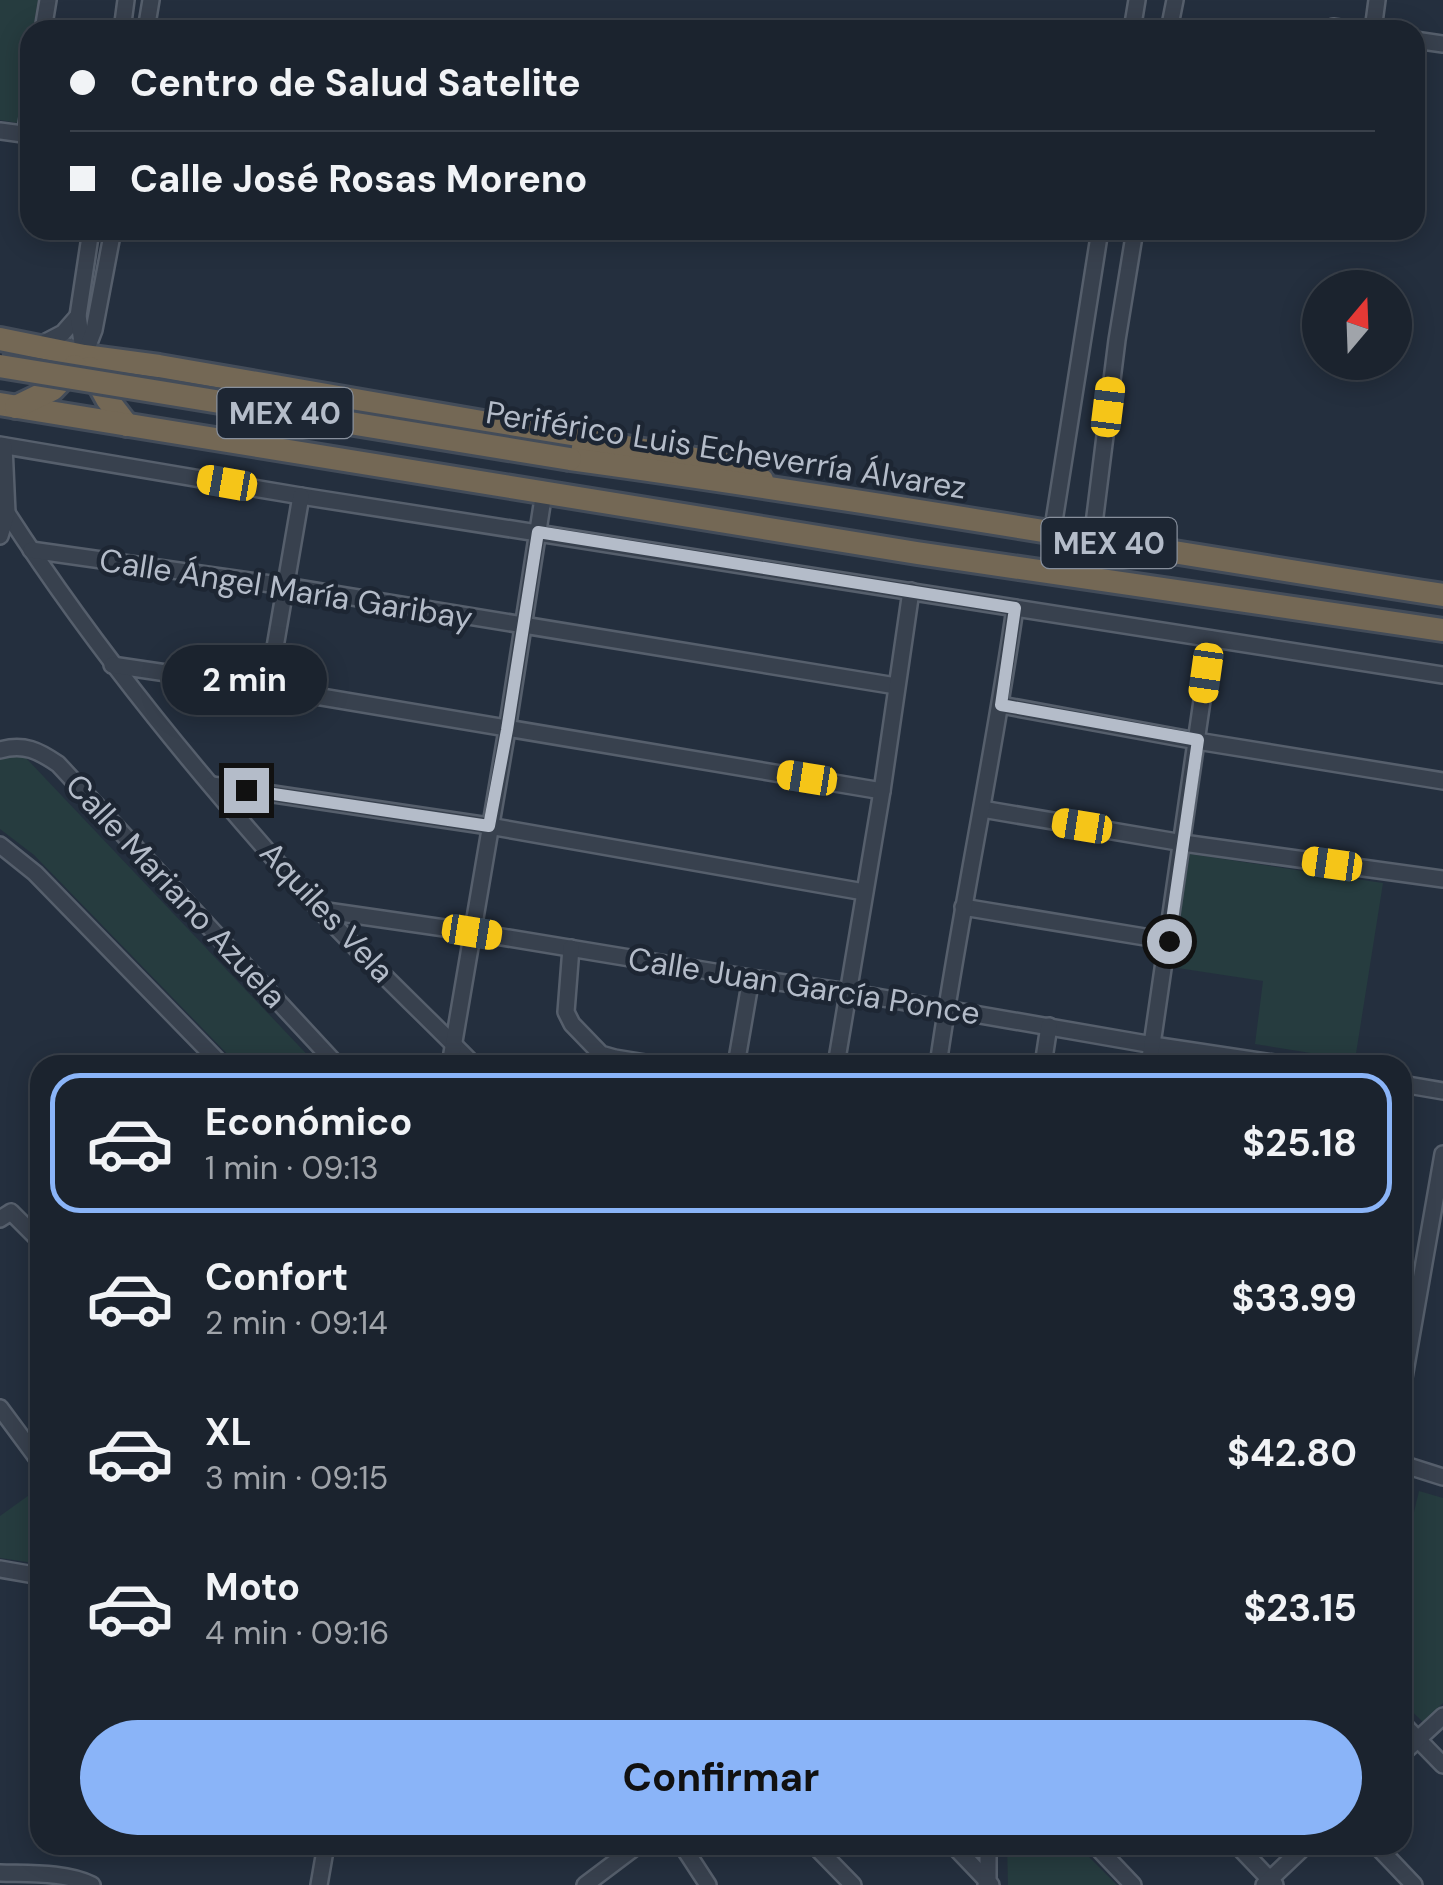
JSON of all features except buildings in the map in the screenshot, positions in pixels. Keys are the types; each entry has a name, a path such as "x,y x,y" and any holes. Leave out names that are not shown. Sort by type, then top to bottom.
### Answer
{"highway":[{"path":"0,339 9,364 5,402 53,389 84,356"},
{"path":"0,339 736,466 775,488"},
{"path":"84,356 98,385 128,425"},
{"name":"Periférico Luis Echeverría Álvarez","path":"0,366 570,460 775,488 1443,595"},
{"path":"156,430 141,408 141,396 144,384 159,366"},
{"name":"MEX 40","path":"5,402 916,553 1438,626"}],"street":[{"path":"84,356 78,316 89,240"},
{"path":"84,356 94,330 111,240"},
{"path":"1052,534 1098,240"},
{"path":"1092,540 1133,240"},
{"path":"37,346 63,333 78,316"},
{"path":"0,536 7,514 2,446 1443,675"},
{"path":"452,1055 544,492"},
{"path":"268,688 301,496"},
{"name":"Aquiles Vela","path":"7,514 112,665 212,785 320,910 464,1055"},
{"name":"Calle Ángel María Garibay","path":"31,550 284,586 896,686"},
{"path":"838,1055 882,791 910,592"},
{"path":"939,1055 1015,608"},
{"path":"1151,1055 1211,639"},
{"path":"112,665 882,791"},
{"path":"1001,705 1443,781"},
{"name":"Calle Mariano Azuela","path":"0,750 12,746 38,750 58,764 328,1055"},
{"path":"212,785 489,826 864,892"},
{"path":"982,809 1183,843 1443,879"},
{"path":"0,844 36,874 212,1055"},
{"path":"964,907 1169,941"},
{"name":"Calle Juan García Ponce","path":"320,910 848,992 1213,1055"},
{"path":"571,948 566,1012 572,1024 606,1055"},
{"path":"738,1055 751,978"},
{"path":"1045,1055 1049,1026"},
{"path":"1412,1086 1443,1091"},
{"path":"1412,1332 1443,1154"},
{"path":"5,1216 30,1233"},
{"path":"0,1408 30,1448"},
{"path":"1412,1467 1443,1477"},
{"path":"0,1569 30,1574"},
{"path":"1412,1745 1443,1716"},
{"path":"1412,1733 1443,1765"},
{"path":"319,1885 324,1855"},
{"path":"593,1882 626,1855"},
{"path":"688,1855 708,1885"},
{"path":"824,1855 854,1885"},
{"path":"963,1855 988,1884"},
{"path":"988,1855 988,1884"},
{"path":"1104,1855 1133,1885"},
{"path":"1246,1855 1269,1883 1296,1855"},
{"path":"1386,1855 1414,1885"},
{"path":"0,1873 56,1876 92,1885"}],"green space":[{"path":"0,0 38,0 35,20 20,20 18,123 0,120"},
{"path":"13,752 26,758 308,1055 228,1055 34,855 0,829 0,757"},
{"path":"1190,854 1383,883 1356,1055 1324,1055 1255,1044 1263,981 1171,967"},
{"path":"1419,1491 1443,1498 1443,1703 1423,1722 1412,1712 1412,1520"},
{"path":"30,1494 30,1562 0,1558 0,1516"},
{"path":"1007,1855 1087,1855 1117,1885 1008,1885"}],"route":[{"path":"246,790 489,826 538,532 1015,608 1001,705 1198,740 1169,941"}]}
